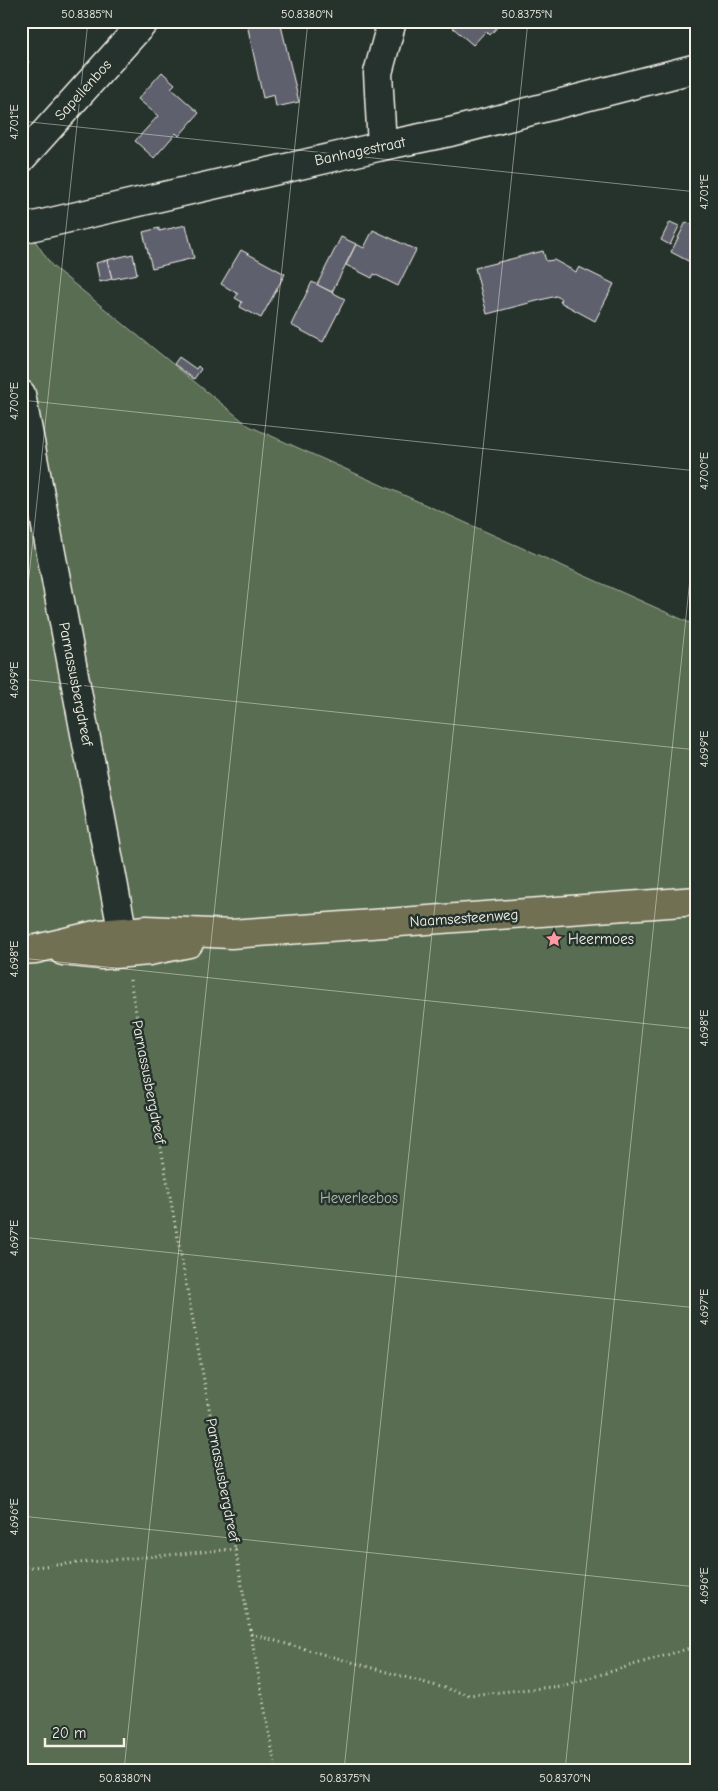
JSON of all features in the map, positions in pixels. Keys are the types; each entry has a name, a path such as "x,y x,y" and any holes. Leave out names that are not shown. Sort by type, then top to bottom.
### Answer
{"main road":[{"name":"Naamsesteenweg","path":"29,949 102,954 124,942 149,951 231,934 697,901"}],"street":[{"name":"Sapellenbos","path":"21,159 145,21"},
{"path":"382,146 378,73 392,21"},
{"name":"Banhagestraat","path":"21,229 450,132 697,68"},
{"name":"Parnassusbergdreef","path":"21,394 124,942"}],"path":[{"name":"Parnassusbergdreef","path":"124,942 276,1770"},
{"path":"21,1568 236,1549"},
{"path":"252,1634 469,1695 562,1686 697,1646"}],"green space":[{"name":"Heverleebos","path":"21,220 52,266 249,426 697,626 697,1770 21,1770"}],"building":[{"path":"253,21 280,21 299,102 276,107 274,95 263,98 247,24 258,22"},
{"path":"445,21 503,21 490,35 486,31 473,45"},
{"path":"21,56 29,62 21,70"},
{"path":"162,72 175,84 171,88 199,113 179,136 176,133 154,158 135,141 158,116 138,99"},
{"path":"670,222 679,226 670,245 661,240"},
{"path":"686,222 697,227 697,255 692,263 671,252"},
{"path":"186,225 194,258 152,268 143,232 159,228 159,231"},
{"path":"373,230 416,250 398,286 374,274 372,278 346,265 356,244 364,248"},
{"path":"341,237 356,244 332,292 317,285"},
{"path":"241,250 285,274 261,318 240,307 242,302 235,298 238,294 221,284"},
{"path":"543,251 546,261 554,260 576,272 579,267 614,284 595,321 560,302 562,299 556,296 487,314 475,268"},
{"path":"133,254 137,274 112,279 107,260"},
{"path":"107,260 112,279 100,282 96,263"},
{"path":"312,282 345,299 323,342 291,325"},
{"path":"179,357 196,369 198,366 201,369 194,379 174,364"}],"place":[{"name":"Heermoes","path":"554,939"}]}
